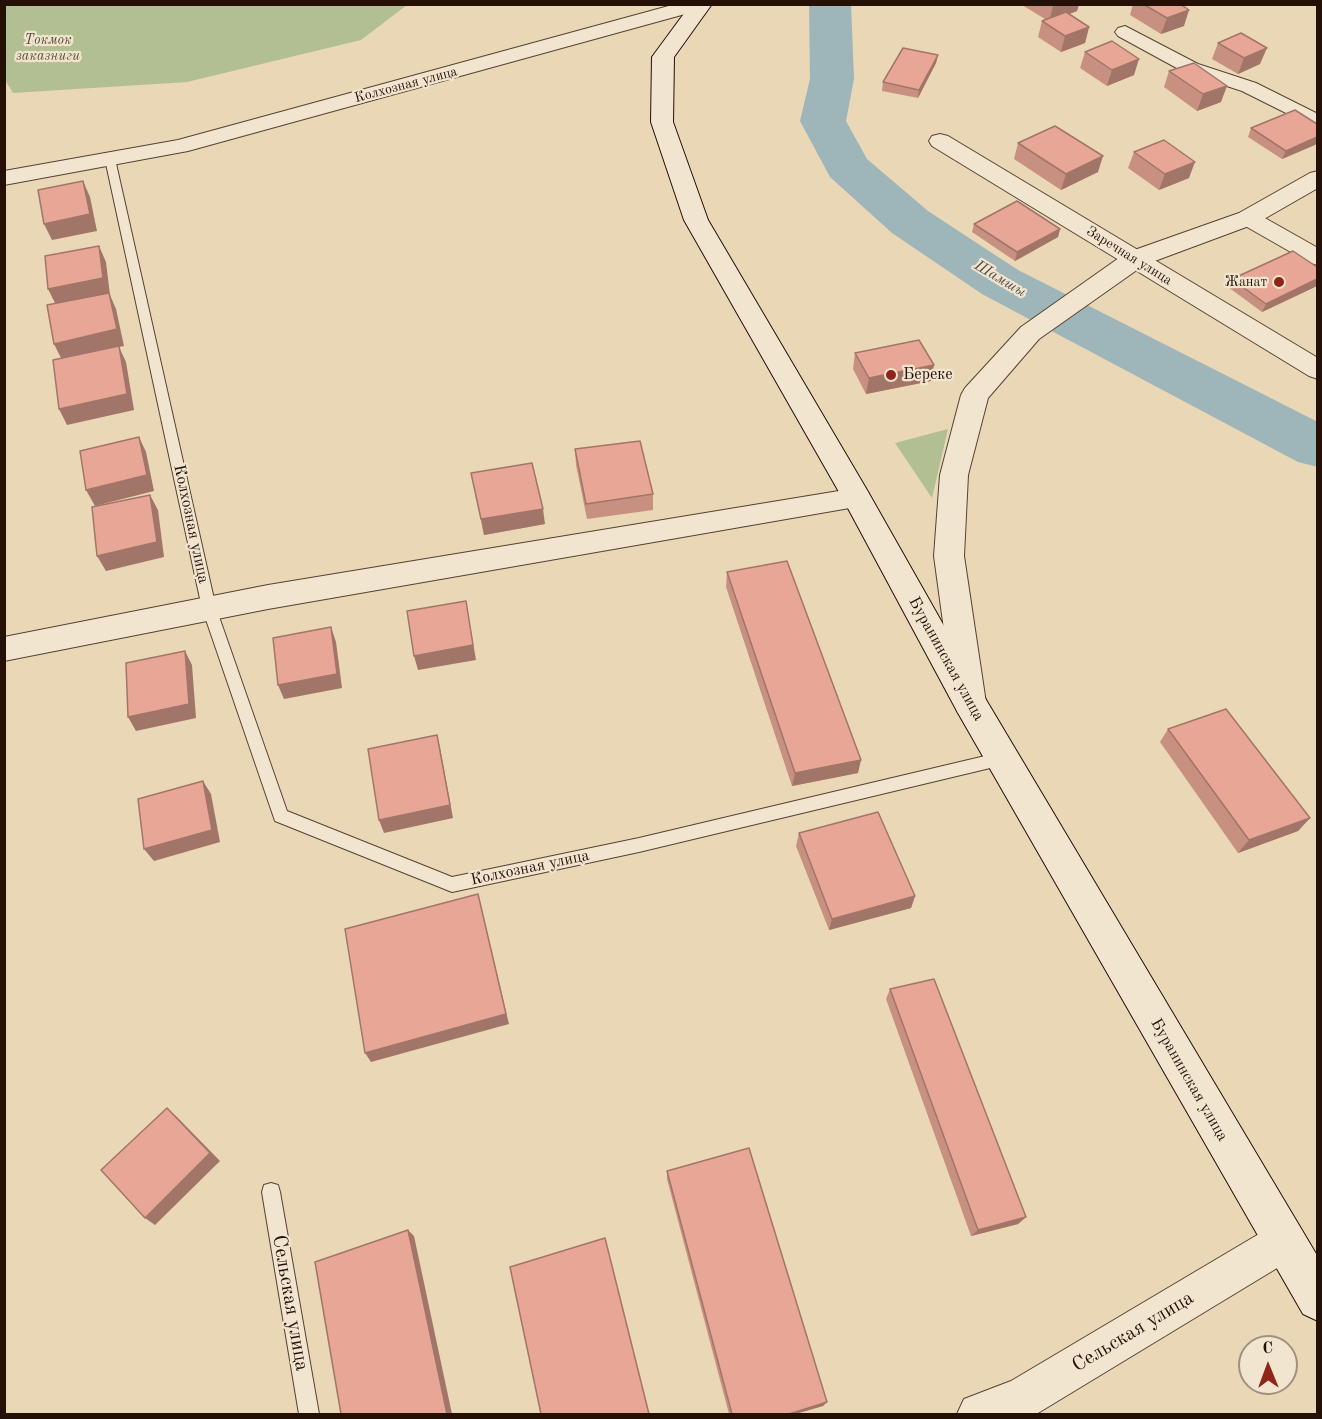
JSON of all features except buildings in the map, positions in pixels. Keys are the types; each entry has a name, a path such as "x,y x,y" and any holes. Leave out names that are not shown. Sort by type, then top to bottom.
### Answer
{"main road":[{"name":"Буранинская улица","path":"701,4 663,57 662,122 696,220 857,498 970,704 1317,1299"},
{"path":"970,704 949,556 954,474 975,395 1030,333 1135,259 1248,218 1317,178"}],"street":[{"name":"Колхозная улица","path":"4,178 180,146 701,4"},
{"path":"1125,32 1191,68 1249,87 1317,123"},
{"name":"Заречная улица","path":"940,141 1317,370"},
{"path":"1248,218 1317,258"},
{"path":"4,649 209,608 857,498"},
{"name":"Сельская улица","path":"979,1414 1027,1406 1283,1242"}],"lane":[{"name":"Колхозная улица","path":"110,159 209,608 281,816 452,885 639,845 1002,759"},
{"name":"Сельская улица","path":"271,1192 309,1414"}],"green space":[{"name":"Токмок заказниги","path":"5,4 407,5 361,40 187,82 13,93 5,80"},
{"path":"948,429 932,498 895,443"}],"waterway":[{"name":"Шамшы","path":"830,4 832,79 823,121 847,167 910,222 1000,282 1318,447"}],"place":[{"name":"Жанат","path":"1279,282"},
{"name":"Береке","path":"891,375"}]}
